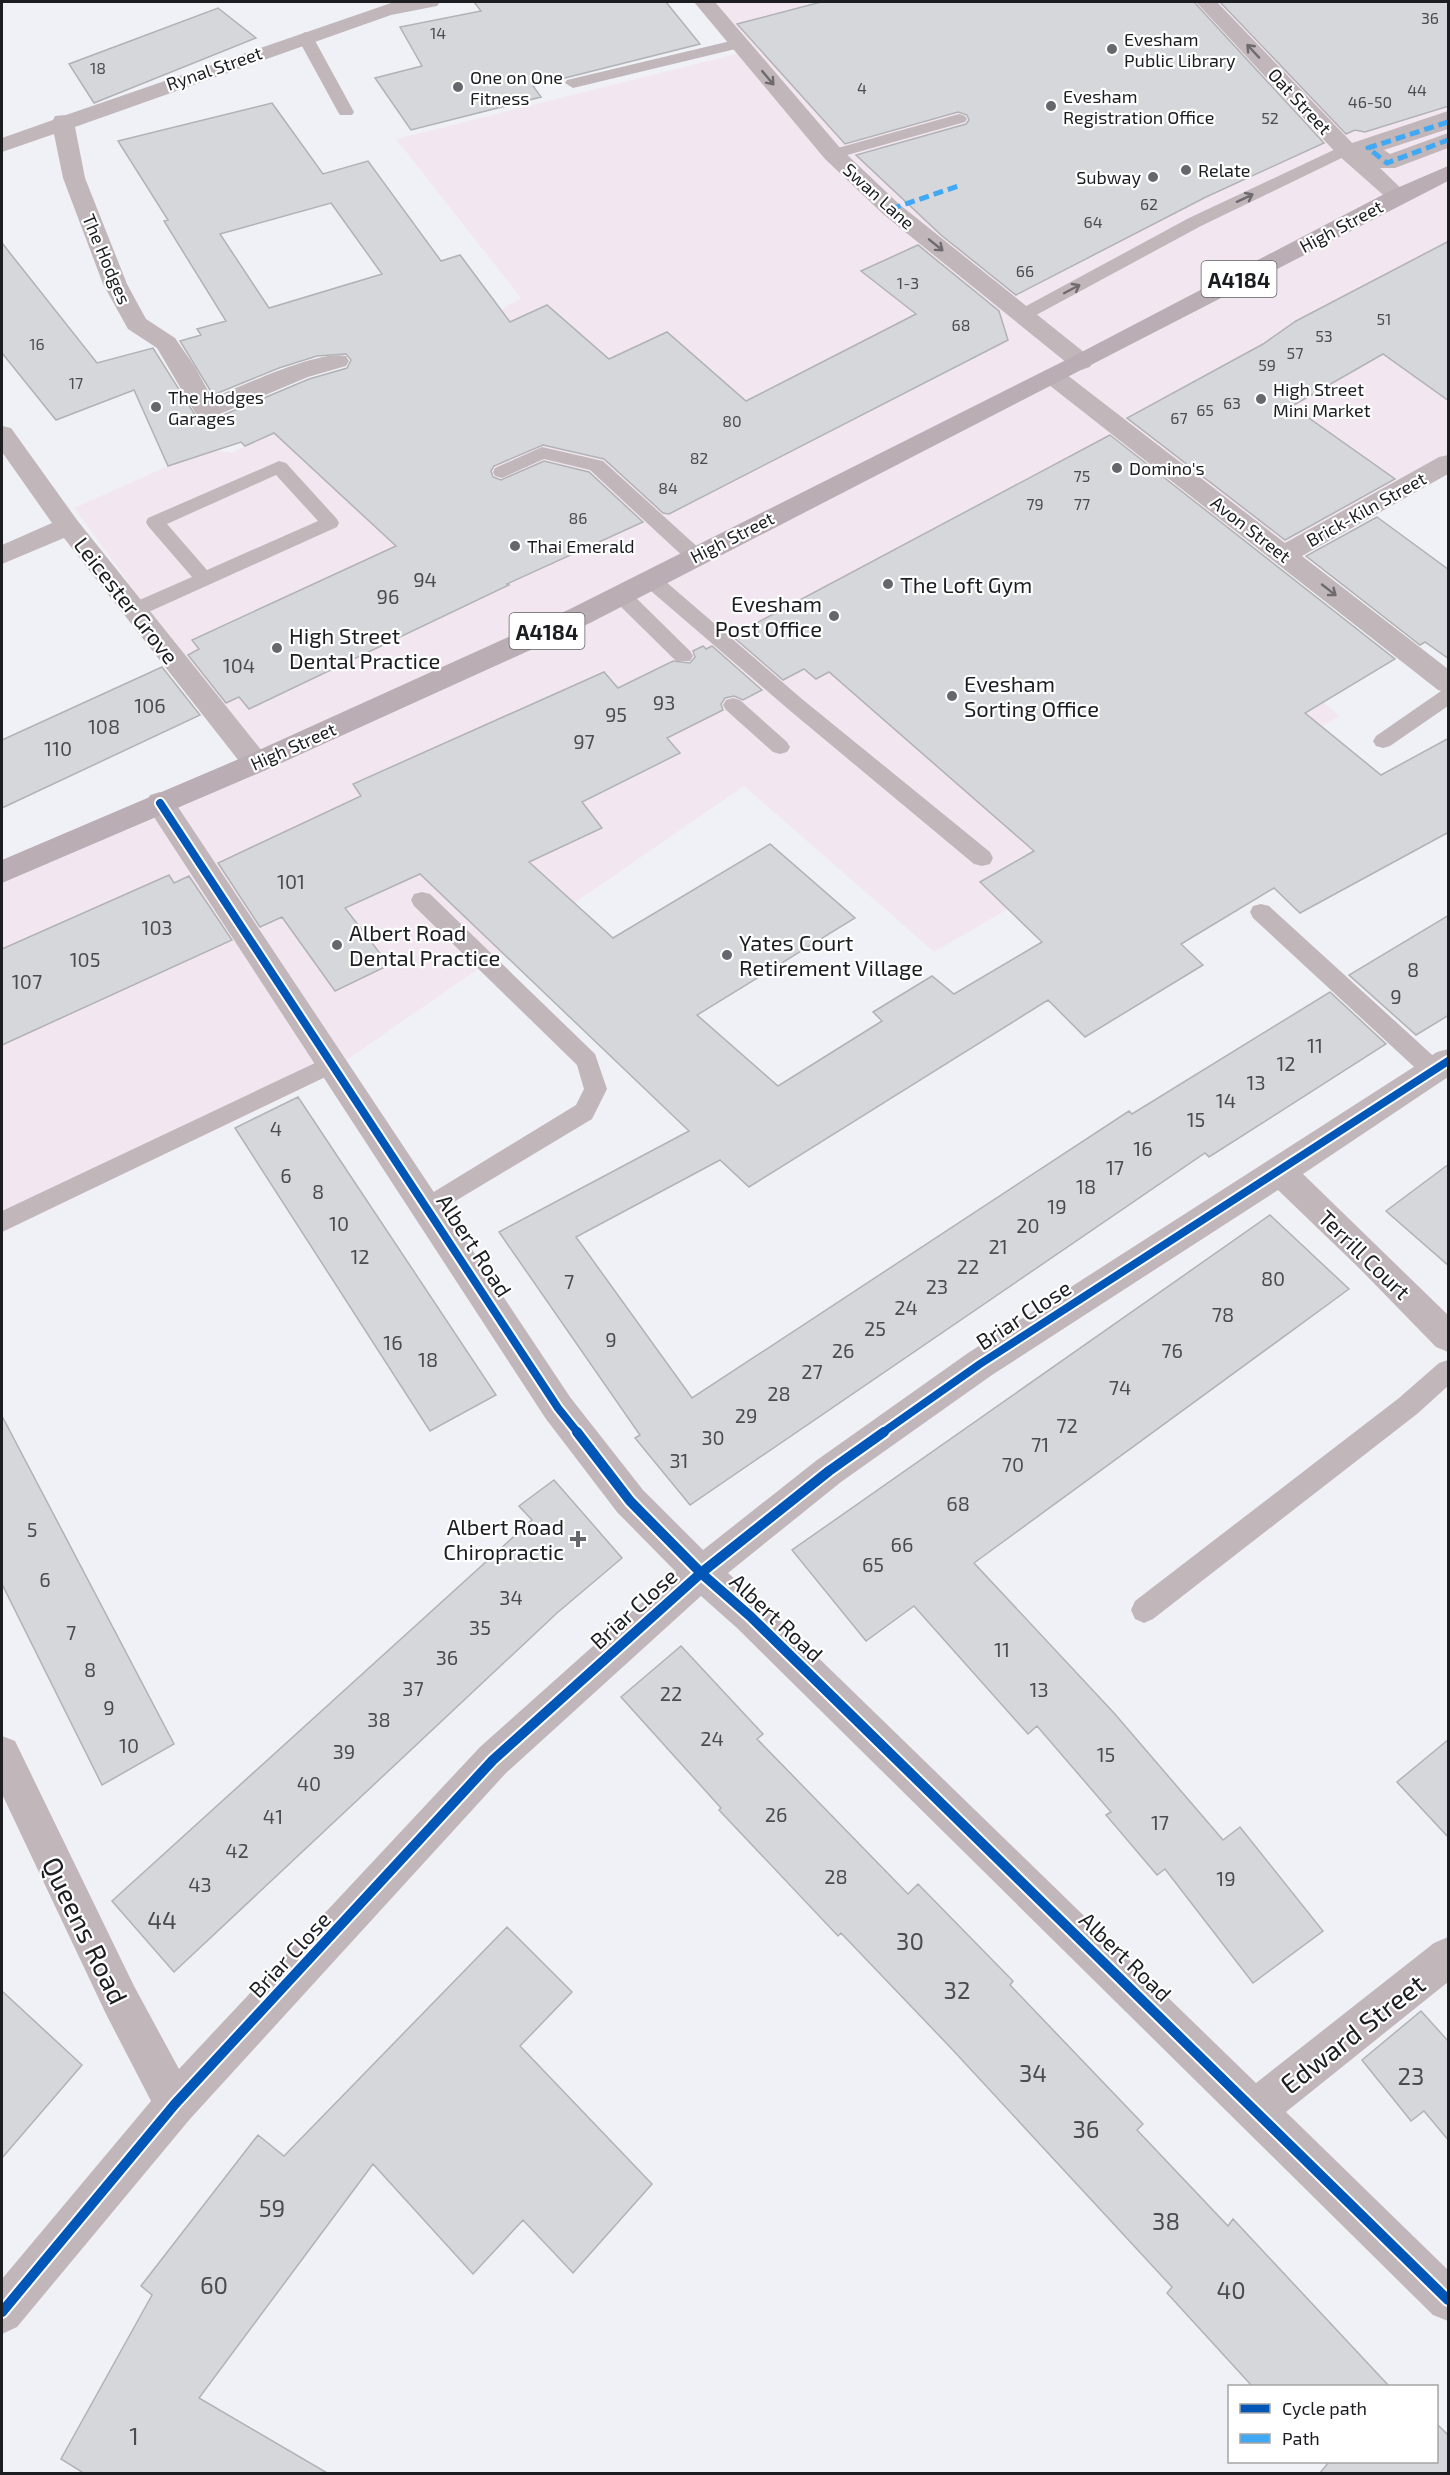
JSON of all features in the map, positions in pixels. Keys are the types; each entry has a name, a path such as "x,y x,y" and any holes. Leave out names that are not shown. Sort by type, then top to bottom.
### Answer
{"main road":[{"name":"High Street","path":"2,872 160,802 256,763 621,595 1081,362 1398,196 1449,173"}],"street":[{"name":"Rynal Street","path":"2,145 63,121 304,37 384,5 430,2"},
{"name":"Swan Lane","path":"704,2 833,154 891,209 1021,316 1081,362"},
{"name":"Oat Street","path":"1206,2 1346,150 1398,196"},
{"name":"The Hodges","path":"63,121 74,178 115,284 137,324 166,343 183,367 206,410 300,372 337,361"},
{"path":"1449,122 1368,148 1387,163 1449,140"},
{"name":"Avon Street","path":"1053,376 1449,683"},
{"name":"Leicester Grove","path":"2,434 68,526 256,763"},
{"name":"Brick-Kiln Street","path":"1283,555 1449,463"},
{"path":"2,555 68,526"},
{"name":"Albert Road","path":"160,802 558,1408 630,1501 701,1573 750,1616 1449,2300"},
{"name":"Briar Close","path":"2,2312 175,2104 493,1760 701,1573 829,1471 980,1364 1441,1066"},
{"name":"Terrill Court","path":"1280,1172 1372,1259 1449,1337"},
{"name":"Queens Road","path":"2,1754 120,2000 175,2104"},
{"name":"Edward Street","path":"1255,2110 1449,1957"}],"lane":[{"path":"304,37 346,112"},
{"path":"573,83 740,44"},
{"path":"1021,316 1195,222 1346,150 1449,116"},
{"path":"833,154 959,119"},
{"path":"502,472 542,453 596,465 695,556"},
{"path":"135,610 330,523 279,467 155,522 204,579"},
{"path":"651,579 795,704 982,858"},
{"path":"621,595 683,656"},
{"path":"1383,741 1449,696"},
{"path":"734,705 780,747"},
{"path":"422,900 587,1060 596,1089 584,1112 427,1208"},
{"path":"1261,912 1441,1066"},
{"path":"2,1222 332,1064"},
{"path":"1144,1610 1408,1406 1449,1371"}],"shaded area":[{"path":"700,2 1448,2 1448,459 1278,554 1240,524 1157,567 1340,716 934,952 744,786 329,1072 2,1233 2,866 255,756 74,508 168,466 212,450 231,453 328,408 521,298 396,139 740,53"}],"building":[{"path":"474,2 666,2 700,44 533,86 541,97 411,130 375,78 422,66 400,27 481,11"},
{"path":"821,2 1194,2 1324,143 1206,197 1016,295 941,235 856,155 966,124 969,120 967,115 958,112 845,144 737,24"},
{"path":"1220,2 1449,2 1449,106 1365,132 1355,130 1346,134"},
{"path":"218,8 256,38 94,103 69,64"},
{"path":"272,103 323,174 368,161 441,261 460,255 510,322 547,305 609,359 667,332 746,401 916,314 861,271 918,245 999,311 1008,340 669,514 663,513 604,459 543,445 494,466 491,471 493,477 501,480 544,461 589,472 643,522 507,584 509,585 249,709 239,697 226,703 188,655 199,649 192,640 396,546 274,433 245,446 241,442 168,466 134,390 56,420 2,353 2,243 97,363 153,348 197,418 216,418 309,379 347,368 351,360 346,354 317,356 279,368 213,395 180,341 201,335 197,329 226,321 164,221 168,220 118,141","holes":["331,203 382,274 269,308 220,234"]},
{"path":"1449,241 1449,401 1383,354 1292,406 1395,479 1285,540 1127,418 1263,344 1296,321"},
{"path":"1110,435 1395,659 1305,713 1381,775 1449,738 1449,832 1300,913 1274,888 1181,944 1203,965 1085,1037 1048,1000 749,1187 720,1160 576,1237 692,1398 1129,1111 1132,1114 1330,992 1386,1044 1209,1157 1205,1153 690,1505 635,1438 640,1435 499,1232 689,1131 420,874 345,908 389,965 335,991 282,917 260,927 218,863 361,796 353,784 604,672 618,688 673,661 690,663 695,657 693,651 703,646 706,649 712,646 762,690 743,700 734,696 725,698 721,704 723,710 667,738 680,753 582,802 602,828 529,862 613,938 770,844 855,918 697,1015 778,1086 882,1021 873,1012 932,976 954,994 1042,942 980,882 1034,851 829,672 816,679 804,669 783,680 732,636"},
{"path":"1377,517 1449,570 1449,659 1425,642 1420,645 1306,556"},
{"path":"162,667 200,715 2,808 2,740"},
{"path":"169,875 174,883 189,876 232,940 2,1045 2,949"},
{"path":"1449,915 1449,1015 1416,1035 1349,975"},
{"path":"298,1097 496,1395 430,1431 235,1128"},
{"path":"1449,1164 1449,1266 1386,1211"},
{"path":"1270,1215 1349,1289 974,1563 1114,1713 1223,1840 1240,1827 1323,1931 1253,1983 1165,1869 1157,1875 1106,1815 1111,1812 1037,1726 1028,1734 914,1606 866,1641 792,1550"},
{"path":"2,1416 174,1744 102,1785 2,1584"},
{"path":"554,1480 622,1558 557,1613 174,1972 112,1901 532,1520 519,1506"},
{"path":"681,1646 763,1734 757,1739 908,1894 918,1884 1013,1981 1010,1985 1143,2124 1137,2130 1228,2226 1233,2219 1388,2385 1251,2385 1167,2293 1172,2287 950,2047 841,1933 838,1936 719,1810 721,1808 621,1697"},
{"path":"1449,1739 1449,1838 1397,1782"},
{"path":"507,1927 572,1992 520,2046 652,2184 573,2273 523,2220 473,2274 373,2164 199,2398 329,2474 85,2474 61,2459 152,2295 141,2286 258,2135 284,2156"},
{"path":"2,1991 82,2065 2,2158"},
{"path":"1421,2011 1449,2042 1449,2141 1424,2111 1411,2121 1362,2060"},
{"path":"1438,2425 1449,2436 1449,2474 1319,2474 1328,2463 1438,2463"}],"marked path":[{"path":"1448,122 1368,148 1387,163 1448,140"},
{"path":"891,209 961,185"}],"cycle path":[{"path":"160,803 558,1408 630,1501 701,1573 750,1616 1448,2300"},
{"path":"2,2312 175,2104 493,1760 701,1573 829,1471 980,1364 1280,1172 1448,1061"}],"place":[{"name":"Evesham Public Library","path":"1112,49"},
{"name":"One on One Fitness","path":"458,87"},
{"name":"Evesham Registration Office","path":"1051,106"},
{"name":"Relate","path":"1186,170"},
{"name":"Subway","path":"1153,177"},
{"name":"High Street Mini Market","path":"1261,399"},
{"name":"The Hodges Garages","path":"156,407"},
{"name":"Domino's","path":"1117,468"},
{"name":"Thai Emerald","path":"515,546"},
{"name":"The Loft Gym","path":"888,584"},
{"name":"Evesham Post Office","path":"834,616"},
{"name":"High Street Dental Practice","path":"277,648"},
{"name":"Evesham Sorting Office","path":"952,696"},
{"name":"Albert Road Dental Practice","path":"337,945"},
{"name":"Yates Court Retirement Village","path":"727,955"},
{"name":"Albert Road Chiropractic","path":"578,1539"}]}
